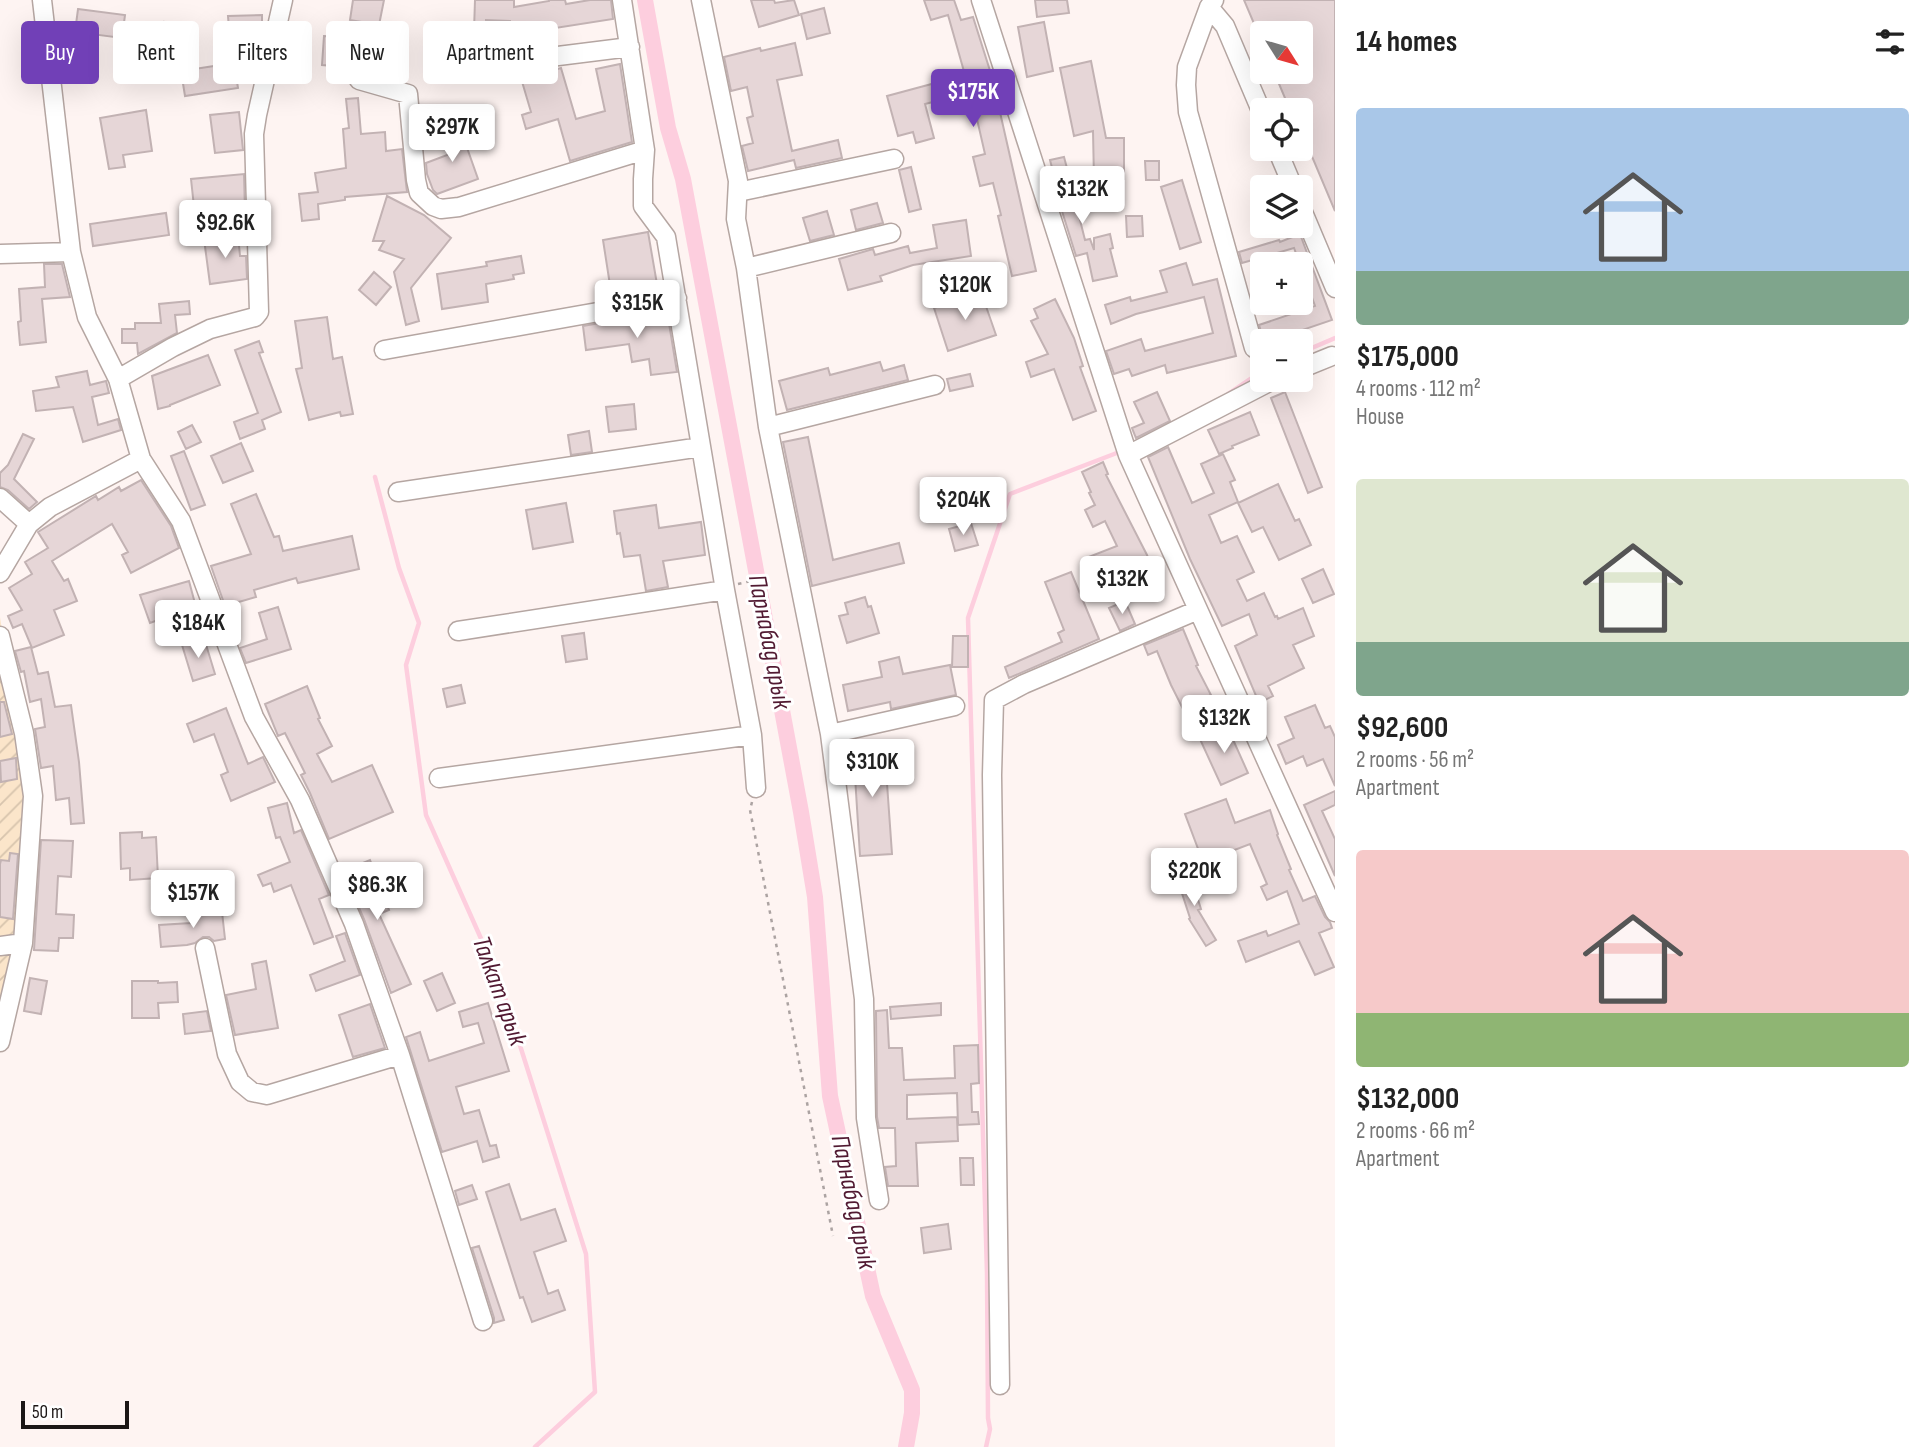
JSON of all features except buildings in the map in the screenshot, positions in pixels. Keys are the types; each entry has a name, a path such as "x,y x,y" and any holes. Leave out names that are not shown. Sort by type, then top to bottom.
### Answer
{"street":[{"path":"42,0 71,252 88,317 118,379 141,459 181,521 254,717 300,800 354,924 400,1055 483,1321"},
{"path":"118,379 211,328 255,317 259,312 254,134 284,0"},
{"path":"622,0 645,149 643,206 666,237 701,447 733,586 752,735 756,789"},
{"path":"701,0 738,181 736,219 746,268 768,427 830,734 864,999 866,1118 879,1200"},
{"path":"981,0 1128,455 1335,912"},
{"path":"1211,3 1225,26 1256,98"},
{"path":"1211,3 1187,67 1185,85 1188,113 1250,334"},
{"path":"558,56 630,47"},
{"path":"373,84 408,94 419,193 433,206 441,209 459,207 645,149"},
{"path":"738,192 894,159"},
{"path":"746,268 891,233"},
{"path":"1313,236 1335,288"},
{"path":"0,254 71,252"},
{"path":"384,350 677,298"},
{"path":"1313,364 1332,356"},
{"path":"768,427 935,386"},
{"path":"1128,455 1250,392"},
{"path":"398,492 701,447"},
{"path":"0,573 30,524 50,507 141,459"},
{"path":"0,498 30,524"},
{"path":"458,631 733,586"},
{"path":"1000,1385 992,775 994,700 1024,684 1198,610"},
{"path":"0,636 24,733 33,796 23,943 0,1042"},
{"path":"830,734 955,706"},
{"path":"439,778 752,735"},
{"path":"0,946 23,943"},
{"path":"205,948 227,1054 240,1082 252,1092 267,1096 400,1055"}],"path":[{"path":"733,586 769,577"},
{"path":"756,789 750,810 833,1236"}],"shaded area":[{"path":"0,617 24,774 23,906 0,1041"}],"waterway":[{"name":"Парнабад арык","path":"645,0 668,128 683,179 801,812 815,897 830,1096 873,1296 912,1390 912,1413 906,1447"},
{"path":"1313,347 1335,338"},
{"path":"1228,394 1250,379"},
{"path":"986,1447 990,1429 987,1273 968,618 1010,494 1122,451"},
{"name":"Талкат арык","path":"375,477 399,568 419,623 406,665 426,815 499,979 586,1254 595,1392 535,1447"}]}
